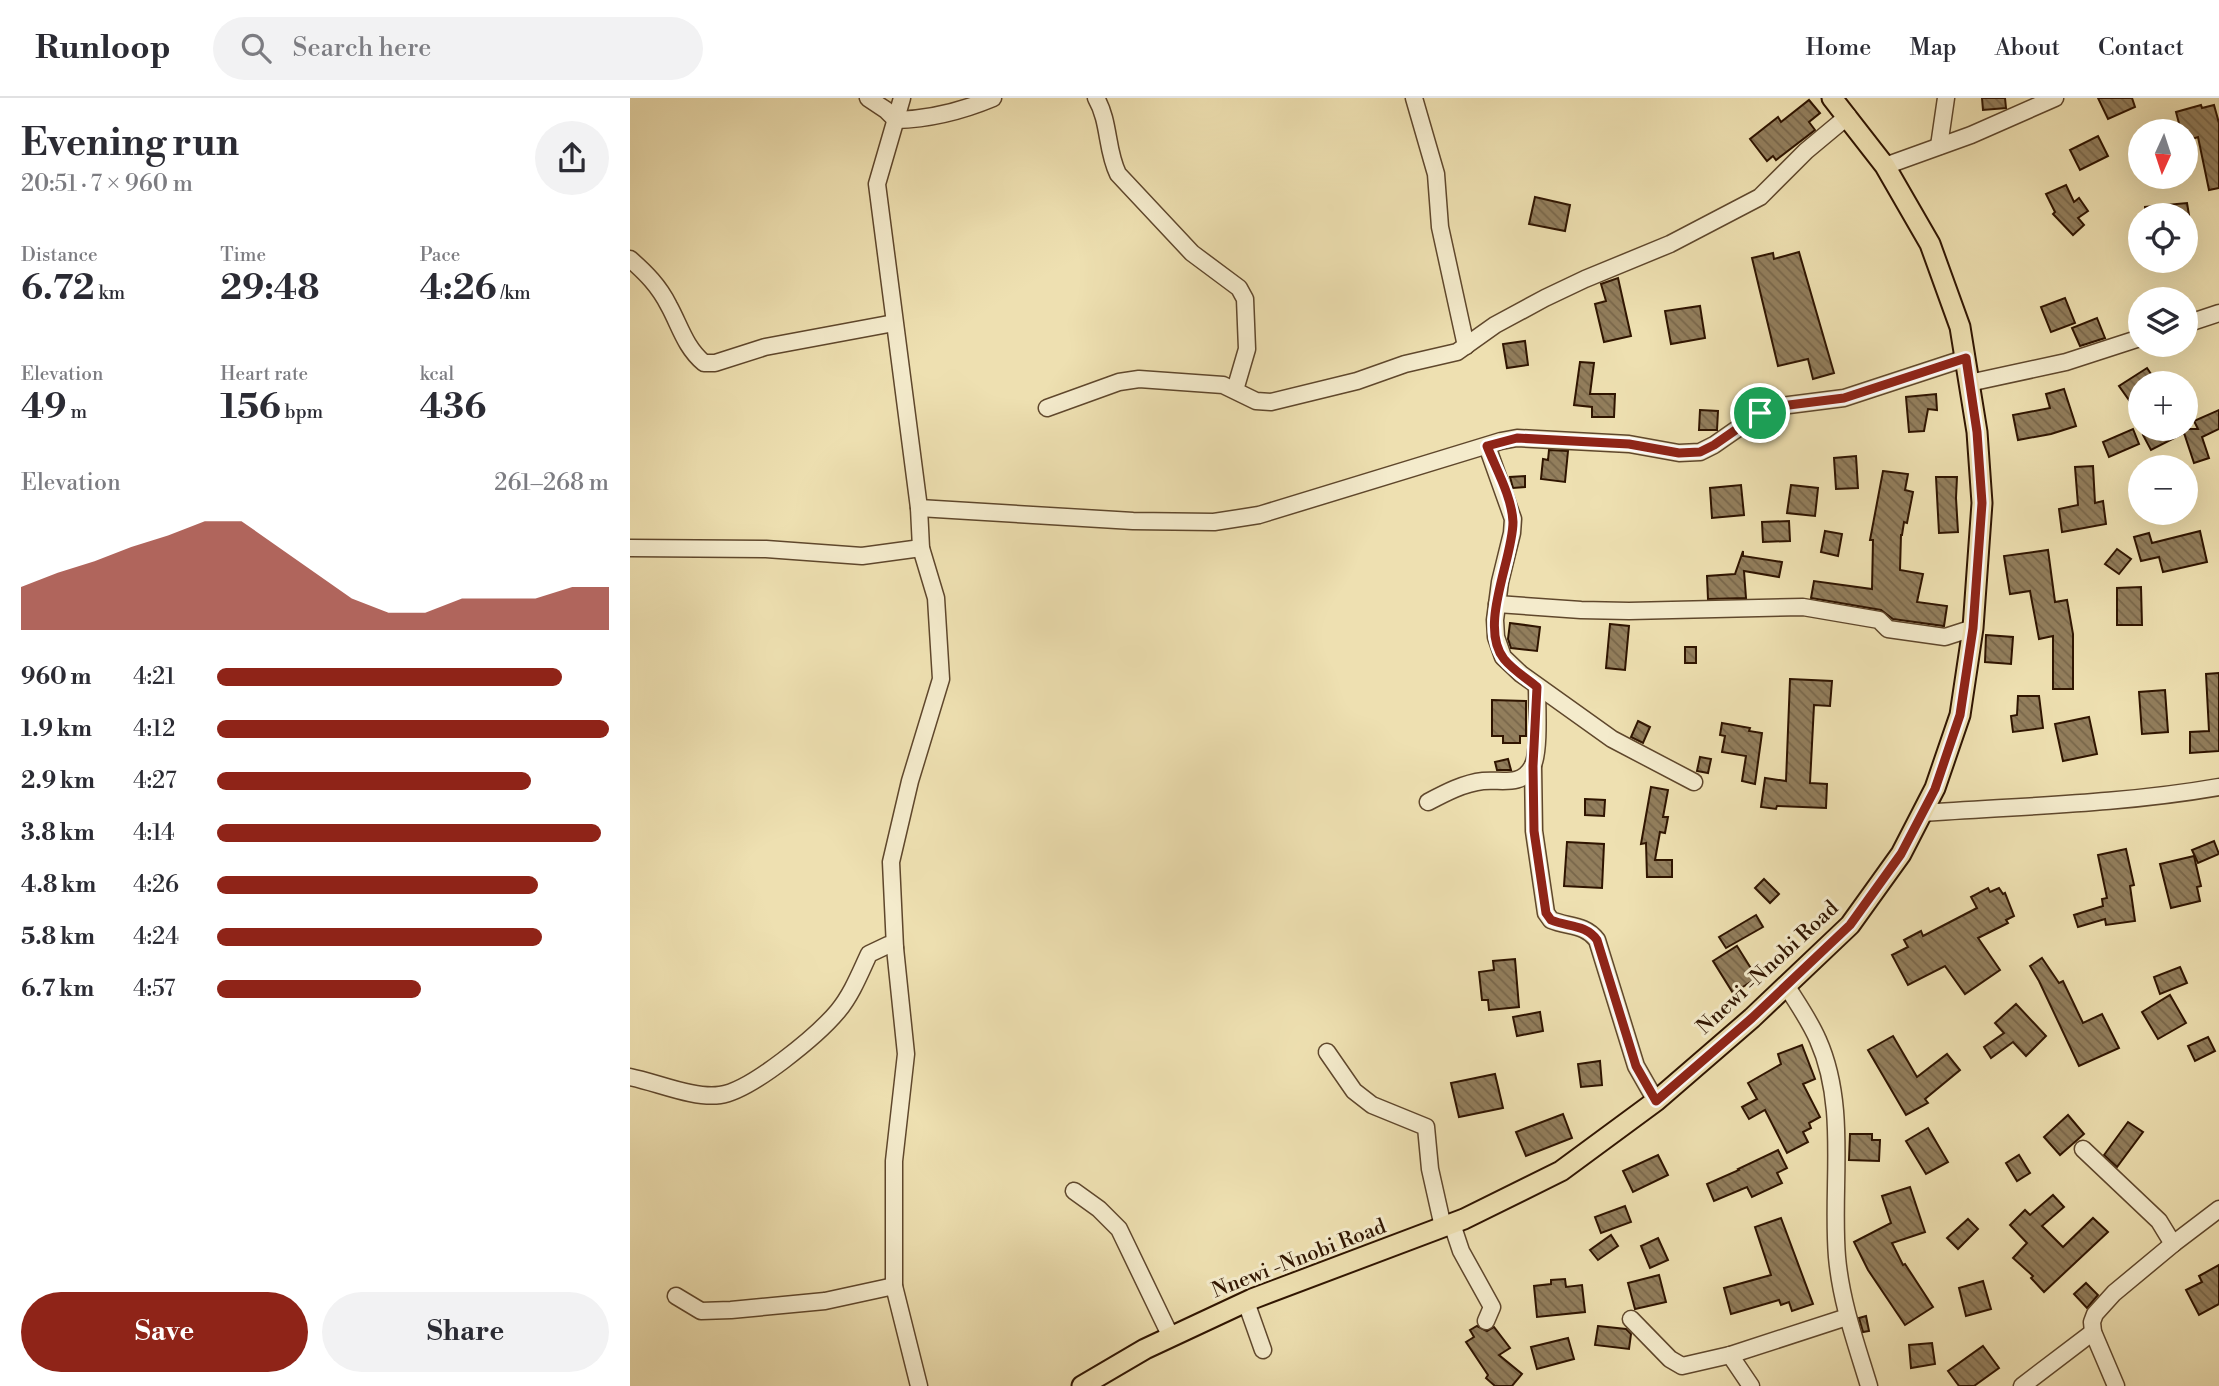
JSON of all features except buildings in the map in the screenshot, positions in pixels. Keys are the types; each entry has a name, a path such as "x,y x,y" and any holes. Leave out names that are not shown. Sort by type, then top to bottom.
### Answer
{"main road":[{"name":"Nnewi -Nnobi Road","path":"1082,1386 1171,1337 1246,1302 1448,1226 1561,1171 1656,1101 1786,985 1850,925 1901,854 1935,789 1960,715 1973,628 1982,503 1977,432 1960,327 1930,244 1885,166 1832,98"}],"street":[{"path":"868,98 896,120 946,114 993,98"},
{"path":"902,98 877,184 919,508 921,548 936,598 941,679 910,781 891,862 895,948 906,1054 894,1161 894,1286 919,1386"},
{"path":"1096,98 1104,116 1111,160 1118,174 1192,253 1240,288 1245,299 1247,349 1235,390"},
{"path":"1414,98 1437,174 1443,243 1466,346"},
{"path":"1940,146 1946,98"},
{"path":"1885,166 1971,135 2055,98"},
{"path":"1047,408 1119,382 1139,379 1223,385 1256,401 1271,402 1457,352 1495,325 1545,298 1595,274 1670,244 1760,197 1806,151 1848,116"},
{"path":"630,259 652,278 669,304 689,348 704,363 715,363 765,347 894,323"},
{"path":"2198,320 2219,313"},
{"path":"1969,383 2066,362 2128,342"},
{"path":"919,508 1133,521 1214,522 1259,515 1517,438 1629,444 1679,453 1700,452 1760,413 1781,406 1844,398 1966,358"},
{"path":"1487,446 1513,519 1497,604 1496,637 1503,657 1537,687 1612,739 1694,782"},
{"path":"630,548 766,549 862,556 921,548"},
{"path":"1497,604 1605,610 1803,607 1880,620 1888,629 1945,637 1973,628"},
{"path":"1537,687 1533,766 1534,831 1546,913 1551,920 1591,932 1597,940 1636,1066 1656,1101"},
{"path":"1428,802 1453,789 1484,780 1518,780 1533,766"},
{"path":"1923,813 2072,803 2219,787"},
{"path":"630,1077 700,1094 721,1095 751,1082 793,1052 839,1010 869,954 888,945 895,948"},
{"path":"1786,985 1818,1041 1828,1072 1834,1107 1837,1255 1842,1298 1869,1386"},
{"path":"1327,1052 1354,1091 1372,1105 1426,1127 1430,1169 1448,1226 1492,1307 1486,1321"},
{"path":"2082,1149 2159,1221 2173,1244"},
{"path":"1074,1191 1099,1209 1119,1229 1171,1337"},
{"path":"2116,1386 2093,1332 2095,1314 2114,1293 2219,1209"},
{"path":"676,1296 701,1311 731,1310 825,1301 894,1286"},
{"path":"1246,1302 1263,1350"},
{"path":"1631,1320 1676,1364 1689,1366 1847,1317"},
{"path":"2022,1386 2093,1332"},
{"path":"1730,1355 1751,1386"}],"route":[{"path":"1966,358 1977,432 1982,503 1973,628 1960,715 1935,789 1901,854 1850,925 1752,1018 1656,1101 1636,1066 1624,1034 1597,940 1591,932 1581,927 1558,923 1551,920 1546,913 1534,831 1533,766 1537,687 1503,657 1496,637 1495,620 1500,582 1513,519 1487,446 1517,438 1629,444 1679,453 1700,452 1760,413 1781,406 1844,398 1966,358"}]}
